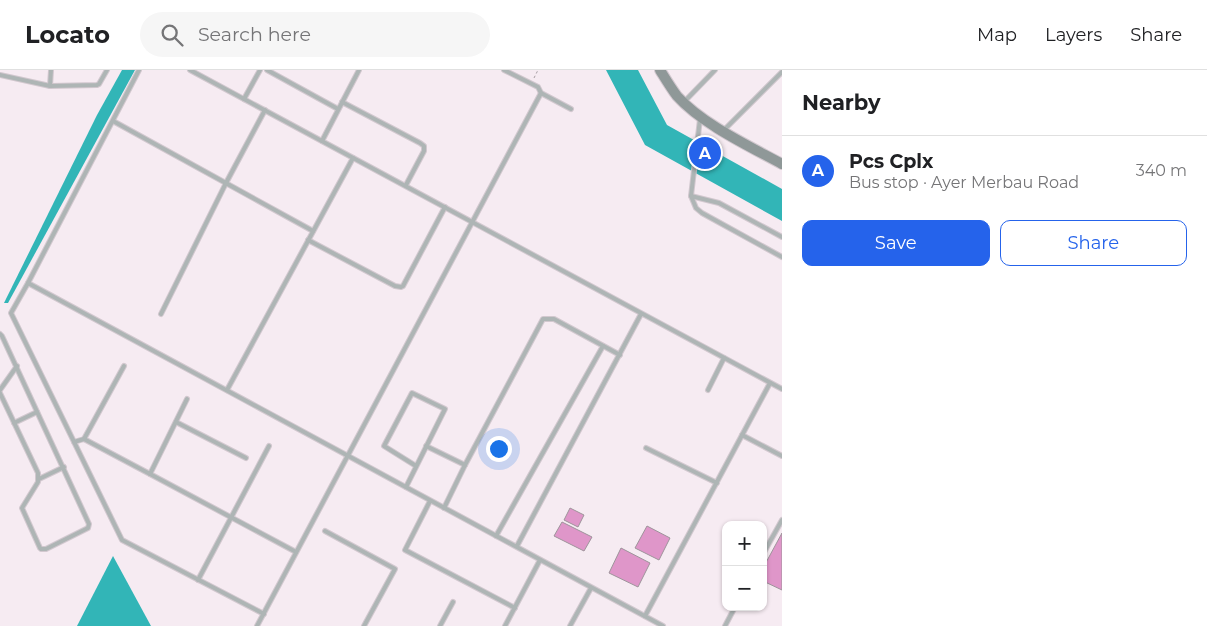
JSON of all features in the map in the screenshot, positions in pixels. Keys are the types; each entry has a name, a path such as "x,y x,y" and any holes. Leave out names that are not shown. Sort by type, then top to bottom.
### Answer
{"street":[{"path":"660,70 677,96 701,117 782,164"}],"lane":[{"path":"50,86 51,70"},
{"path":"0,75 50,86 96,85 99,84 107,70"},
{"path":"139,70 28,283 10,313 122,540 264,614"},
{"path":"190,70 782,389"},
{"path":"244,99 260,70"},
{"path":"267,70 338,109"},
{"path":"322,141 359,70"},
{"path":"504,70 538,87 541,93 571,109"},
{"path":"684,102 716,70"},
{"path":"723,131 782,72"},
{"path":"257,626 541,93"},
{"path":"342,102 424,146 424,151 406,185"},
{"path":"161,314 226,183 265,110"},
{"path":"701,117 692,196 696,208 782,257"},
{"path":"113,121 313,231"},
{"path":"227,390 353,158"},
{"path":"692,196 719,203 782,237"},
{"path":"308,240 395,286 401,287 404,286 445,207"},
{"path":"28,283 663,626"},
{"path":"517,546 642,314"},
{"path":"444,508 543,319 554,319 620,355"},
{"path":"0,334 17,366 37,412 64,467 89,521 88,528 43,550 40,548 22,508 39,479 64,467"},
{"path":"496,536 603,346"},
{"path":"708,390 724,358"},
{"path":"17,366 0,392 39,479"},
{"path":"74,442 84,439 124,366"},
{"path":"645,616 770,383"},
{"path":"406,487 445,409 412,393 384,446 416,466"},
{"path":"150,474 187,399"},
{"path":"14,423 37,412"},
{"path":"176,422 246,458"},
{"path":"742,435 782,456"},
{"path":"84,439 296,552"},
{"path":"198,580 269,446"},
{"path":"426,446 465,465"},
{"path":"646,448 717,483"},
{"path":"430,501 405,550 515,608"},
{"path":"767,547 782,520"},
{"path":"325,531 395,569 364,626"},
{"path":"505,626 540,560"},
{"path":"570,626 591,588"},
{"path":"440,626 454,602"},
{"path":"725,626 733,611"}],"path":[{"path":"531,84 538,70"}],"water":[{"path":"122,70 135,70 8,303 4,303 97,115"},
{"path":"606,70 638,70 667,125 782,189 782,221 645,145"},
{"path":"113,556 151,626 77,626"}],"building":[{"path":"570,508 584,515 578,527 564,520"},
{"path":"562,522 592,537 584,551 554,536"},
{"path":"647,526 670,538 659,560 635,548"},
{"path":"782,533 782,590 767,583 767,561"},
{"path":"621,548 650,563 638,587 609,573"}],"place":[{"name":"Pcs Cplx","path":"705,153"}]}
